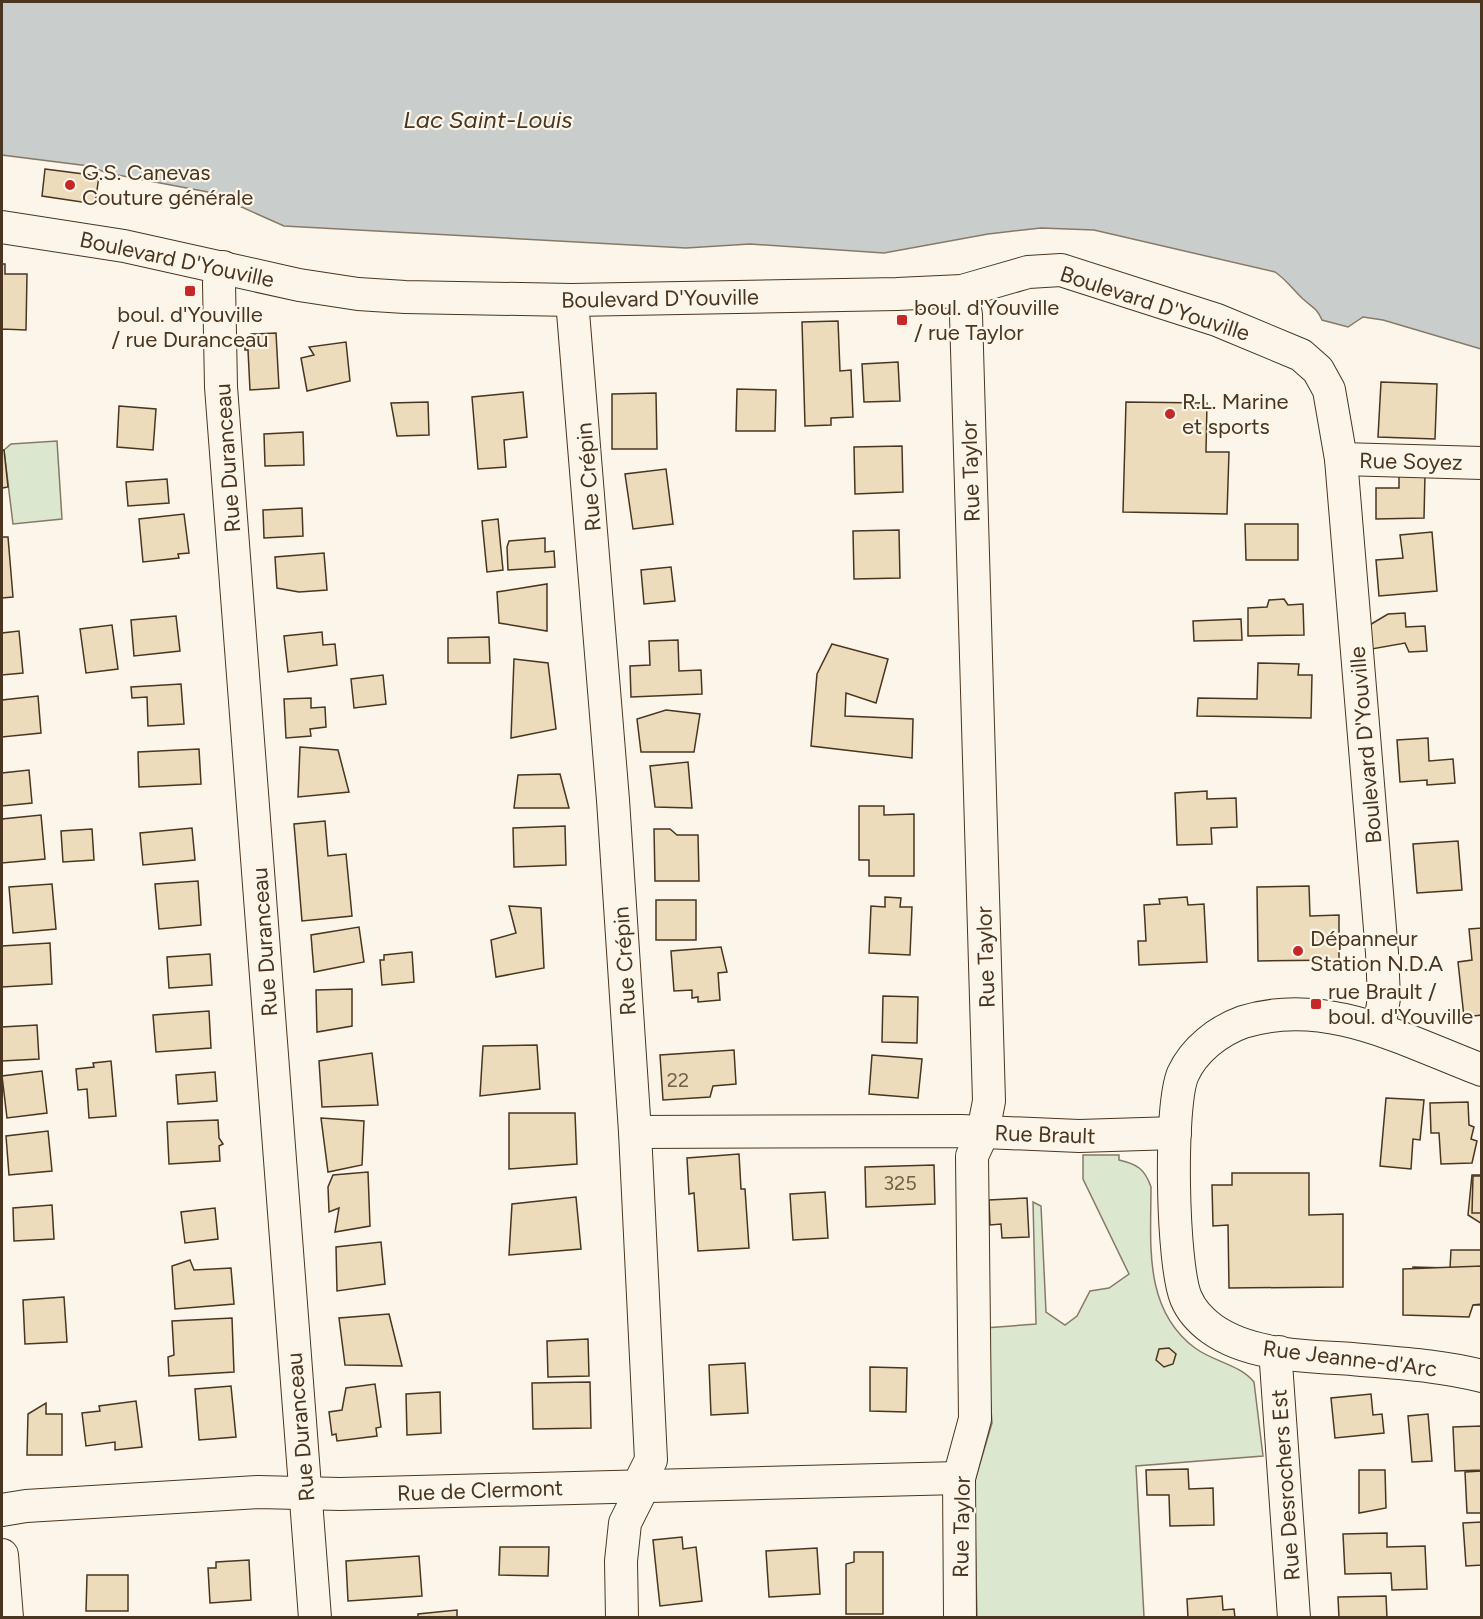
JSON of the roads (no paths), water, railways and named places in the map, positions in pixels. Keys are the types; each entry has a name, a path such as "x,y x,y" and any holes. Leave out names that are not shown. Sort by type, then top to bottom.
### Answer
{"street":[{"name":"Boulevard D'Youville","path":"2,227 124,246 282,282 358,294 451,299 572,300 962,291 1028,272 1061,270 1263,337 1301,355 1318,370 1333,404 1341,459 1382,954 1384,998 1379,1029"},
{"name":"Rue Duranceau","path":"223,267 219,283 221,387 315,1617"},
{"name":"Rue Taylor","path":"960,1617 958,1478 975,1419 972,1156 983,1132 989,1101 966,315 962,291"},
{"name":"Rue Crépin","path":"572,300 612,777 635,1132 651,1460 640,1493 625,1523 621,1561 622,1617"},
{"name":"Rue Soyez","path":"1341,459 1482,463"},
{"path":"1175,1133 1178,1090 1184,1073 1204,1045 1241,1023 1265,1016 1292,1014 1341,1018 1379,1029 1482,1070"},
{"name":"Rue Brault","path":"635,1132 983,1132 1079,1136 1175,1133"},
{"name":"Rue Jeanne-d'Arc","path":"1175,1133 1175,1248 1178,1271 1186,1299 1200,1318 1229,1339 1279,1352 1415,1364 1482,1376"},
{"name":"Rue Desrochers Est","path":"1279,1352 1276,1363 1294,1617"},
{"name":"Rue de Clermont","path":"2,1510 26,1506 247,1493 958,1478"},
{"path":"2,1555 7,1617"}],"water":[{"name":"Lac Saint-Louis","path":"2,2 1481,2 1481,349 1383,320 1363,317 1348,327 1322,320 1316,310 1275,272 1094,230 1041,228 988,234 884,253 750,244 686,248 284,226 208,192 107,173 89,166 2,155"}],"place":[{"name":"G.S. Canevas Couture générale","path":"70,185"},
{"name":"boul. d'Youville / rue Duranceau","path":"190,291"},
{"name":"boul. d'Youville / rue Taylor","path":"902,320"},
{"name":"R.L. Marine et sports","path":"1170,414"},
{"name":"Dépanneur Station N.D.A","path":"1298,951"},
{"name":"rue Brault / boul. d'Youville","path":"1316,1004"}]}
